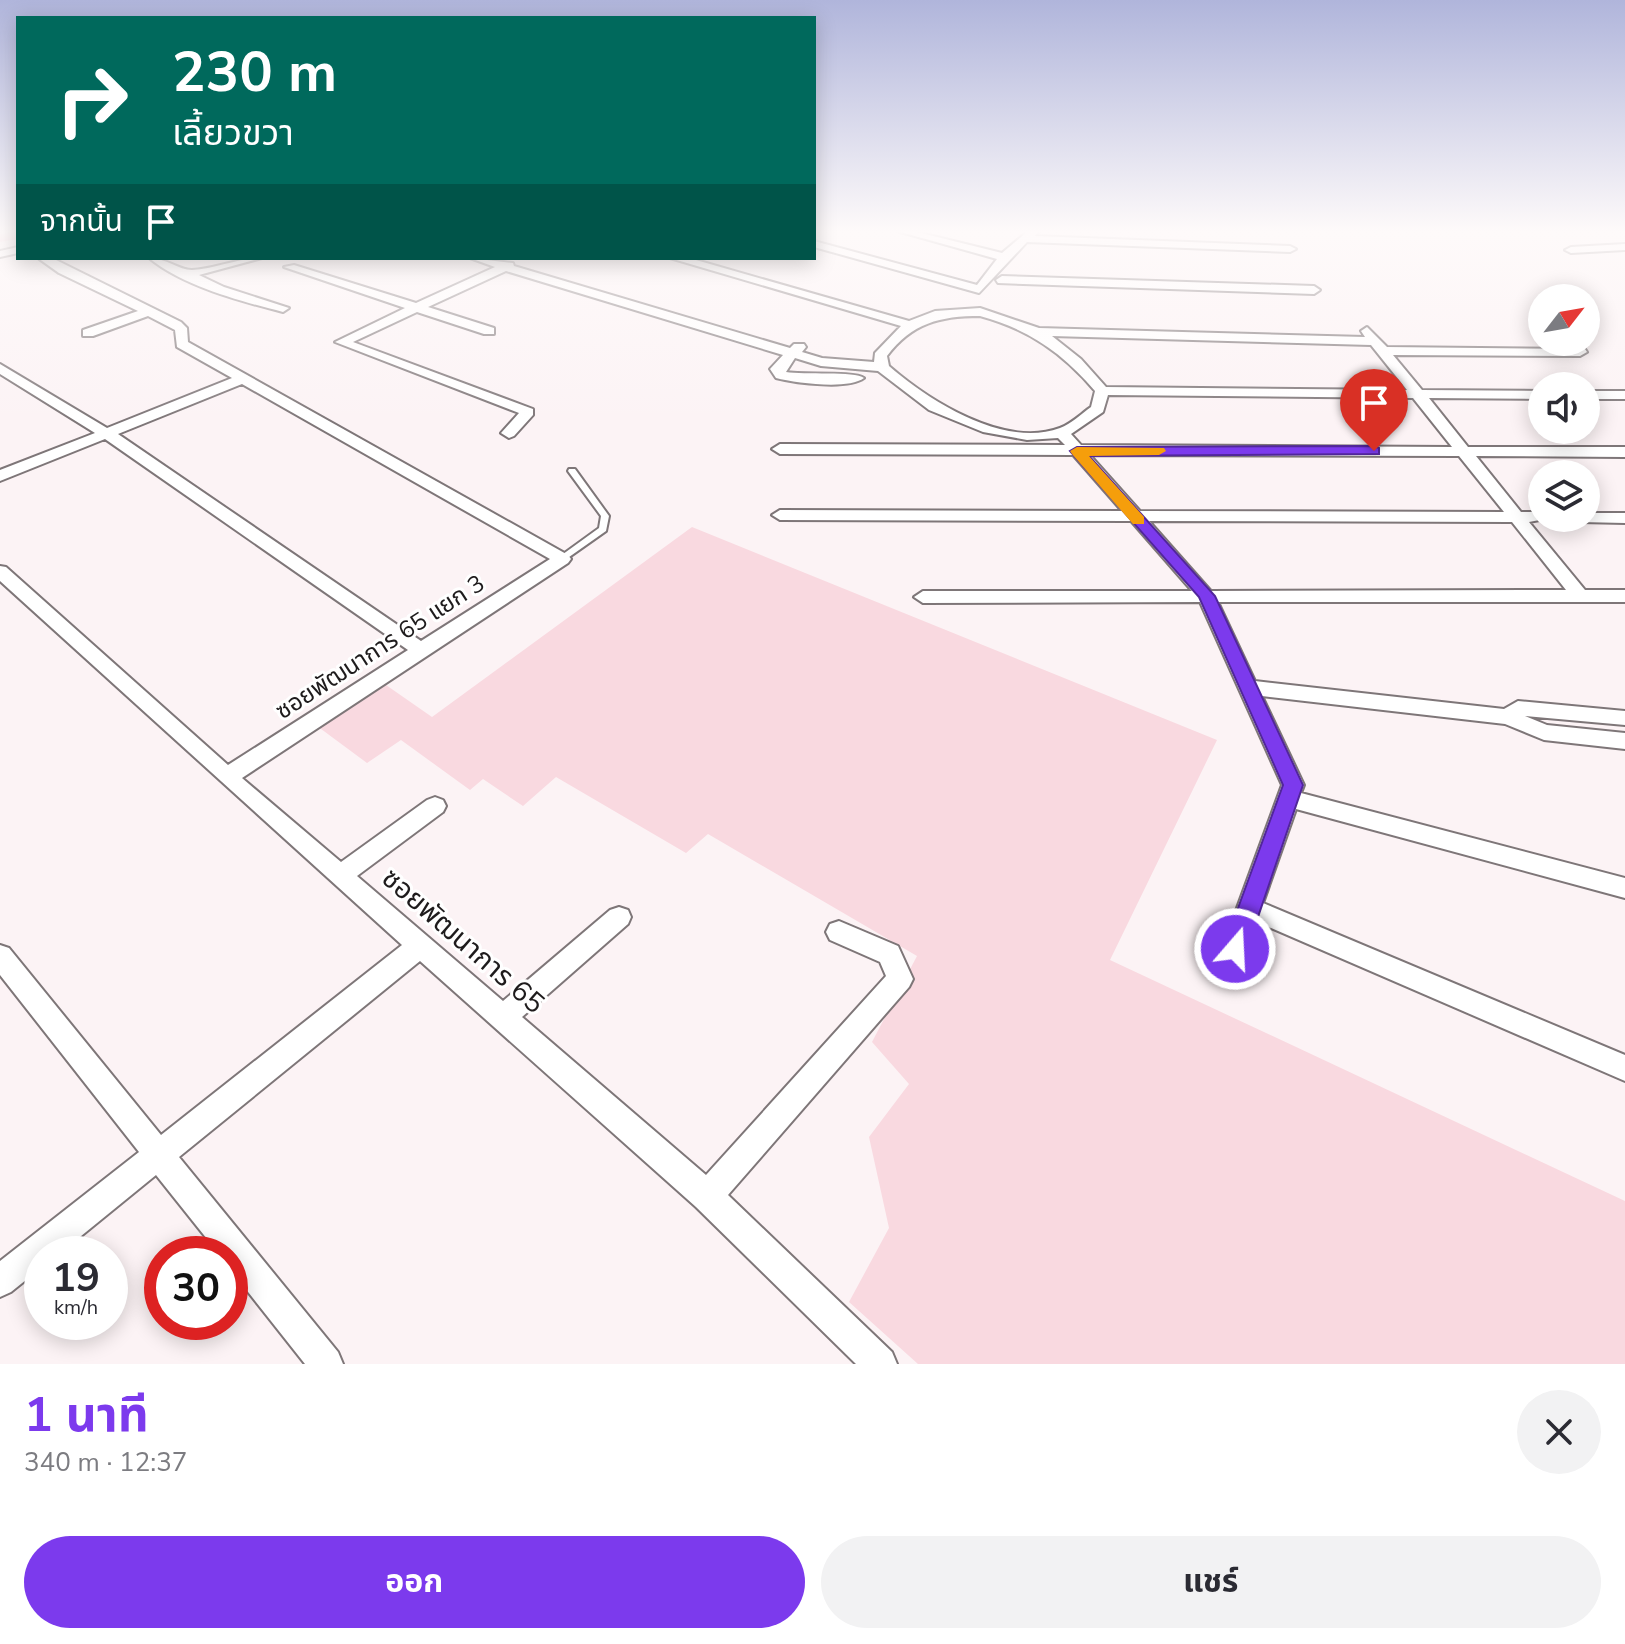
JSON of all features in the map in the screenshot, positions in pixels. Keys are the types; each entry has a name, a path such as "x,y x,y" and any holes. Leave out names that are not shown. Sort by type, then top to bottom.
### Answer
{"street":[{"path":"115,295 181,328 182,344 562,559"},
{"path":"236,295 283,308"},
{"path":"380,295 489,331"},
{"path":"440,295 342,342 528,412 509,433"},
{"path":"613,295 840,366 879,367"},
{"path":"807,295 902,321 947,313 980,312 1000,317 1040,332 1077,360 1102,391"},
{"path":"947,313 971,295"},
{"path":"992,295 993,309 1000,317"},
{"path":"860,356 902,321 965,299"},
{"path":"88,333 151,311"},
{"path":"879,367 902,321"},
{"path":"1040,332 1374,341 1528,349"},
{"path":"1374,341 1520,517 1580,596"},
{"path":"879,367 790,378 777,369 783,359 796,351 860,356 879,367 919,399 961,420 1022,435 1062,433 1098,409 1102,391"},
{"path":"0,368 107,434 422,651"},
{"path":"0,476 243,379"},
{"path":"1102,391 1528,395"},
{"path":"1600,395 1625,395"},
{"path":"1062,433 1206,596 1293,785 1235,949"},
{"path":"780,449 1625,452"},
{"path":"780,515 1528,517"},
{"path":"1600,518 1625,518"},
{"name":"ซอยพัฒนาการ 65 แยก 3","path":"227,777 562,559"},
{"name":"ซอยพัฒนาการ 65","path":"0,571 227,777 707,1196 880,1364"},
{"path":"923,597 1625,596"},
{"path":"1248,687 1508,717 1544,732 1625,741"},
{"path":"1508,717 1518,708 1625,718"},
{"path":"1288,798 1625,888"},
{"path":"339,876 435,806"},
{"path":"1249,908 1625,1068"},
{"path":"502,1018 619,917"},
{"path":"707,1196 900,979 889,954 839,932"},
{"path":"0,1281 420,946"},
{"path":"0,956 326,1364"}],"lane":[{"path":"562,559 603,529 605,516 572,471"}],"shaded area":[{"path":"692,527 1217,740 1110,960 1625,1201 1625,1364 918,1364 849,1302 889,1228 869,1137 909,1084 872,1042 917,956 708,834 686,853 556,777 523,806 483,779 470,790 401,740 367,763 317,726 386,685 432,717"}],"slow traffic":[{"path":"1138,521 1077,451 1159,451"}],"route":[{"path":"1235,949 1293,785 1206,596 1077,451 1374,451"}]}
